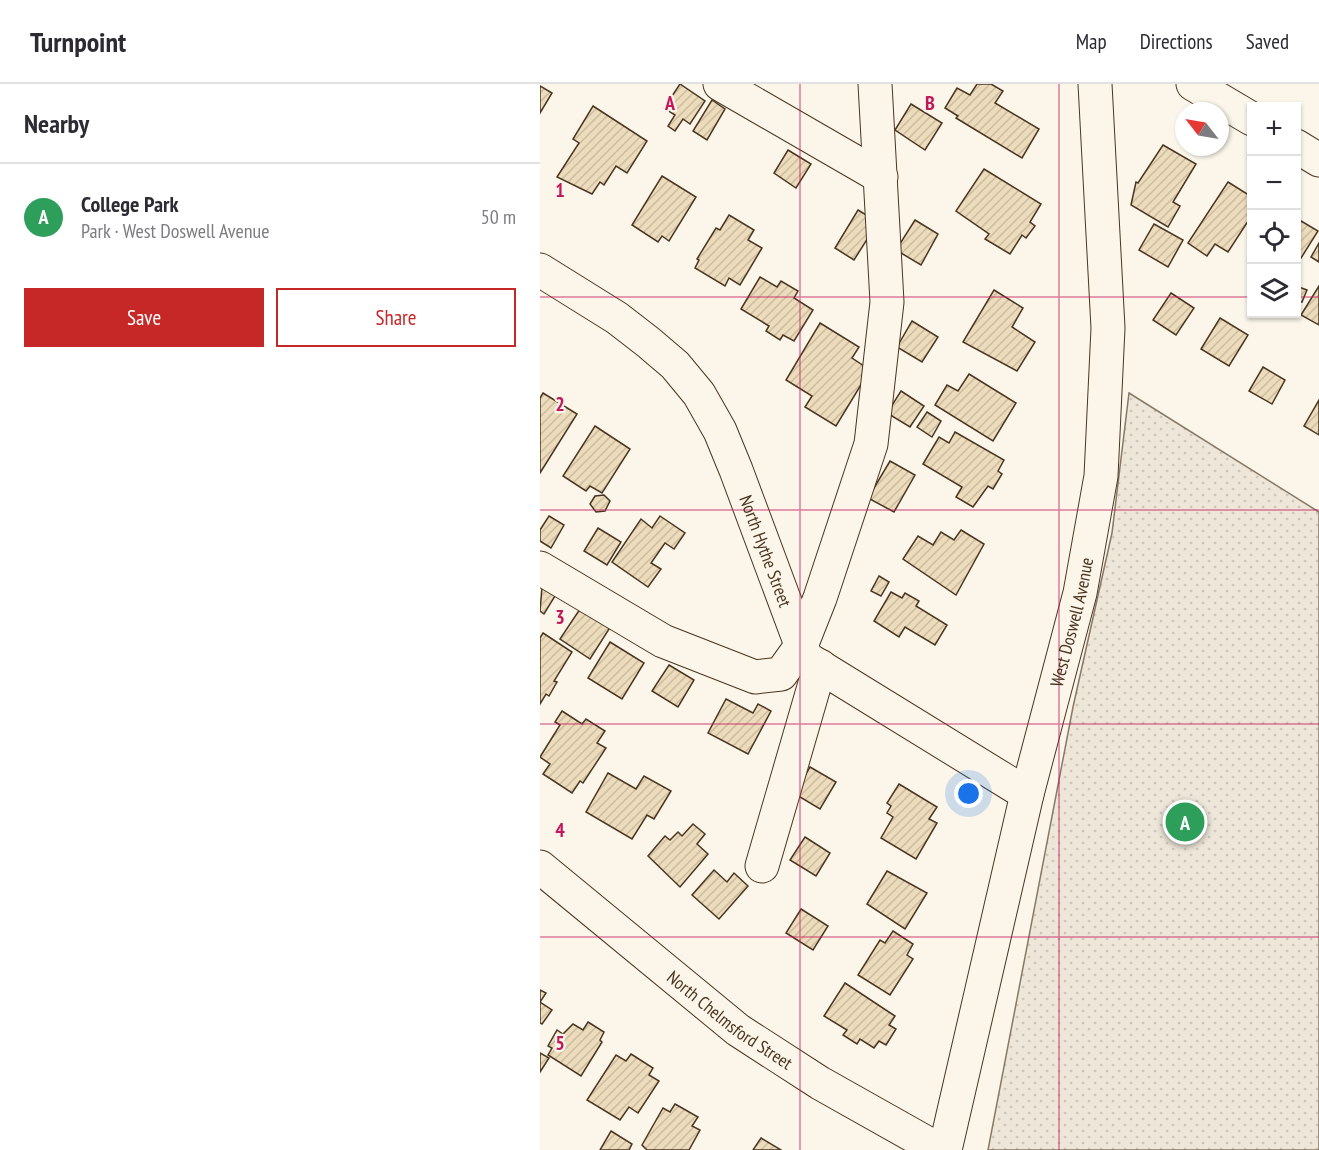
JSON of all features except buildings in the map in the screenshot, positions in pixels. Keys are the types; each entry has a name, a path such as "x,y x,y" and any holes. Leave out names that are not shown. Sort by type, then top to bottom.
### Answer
{"street":[{"path":"720,84 881,177"},
{"path":"762,866 810,656 820,598 871,444 887,302 875,84"},
{"name":"West Doswell Avenue","path":"945,1150 1027,794 1080,593 1101,476 1108,328 1095,84"},
{"path":"1193,84 1247,117"},
{"path":"1301,149 1319,160"},
{"name":"North Hythe Street","path":"540,270 617,318 648,342 675,366 699,394 720,431 810,656"},
{"path":"540,568 663,641 755,677 782,674 810,656"},
{"path":"810,656 1027,794"},
{"name":"North Chelmsford Street","path":"540,867 738,1030 820,1083 939,1150"}],"shaded area":[{"path":"1129,393 1319,512 1319,1150 988,1150 1073,707 1112,533"}],"place":[{"name":"College Park","path":"1185,822"}]}
